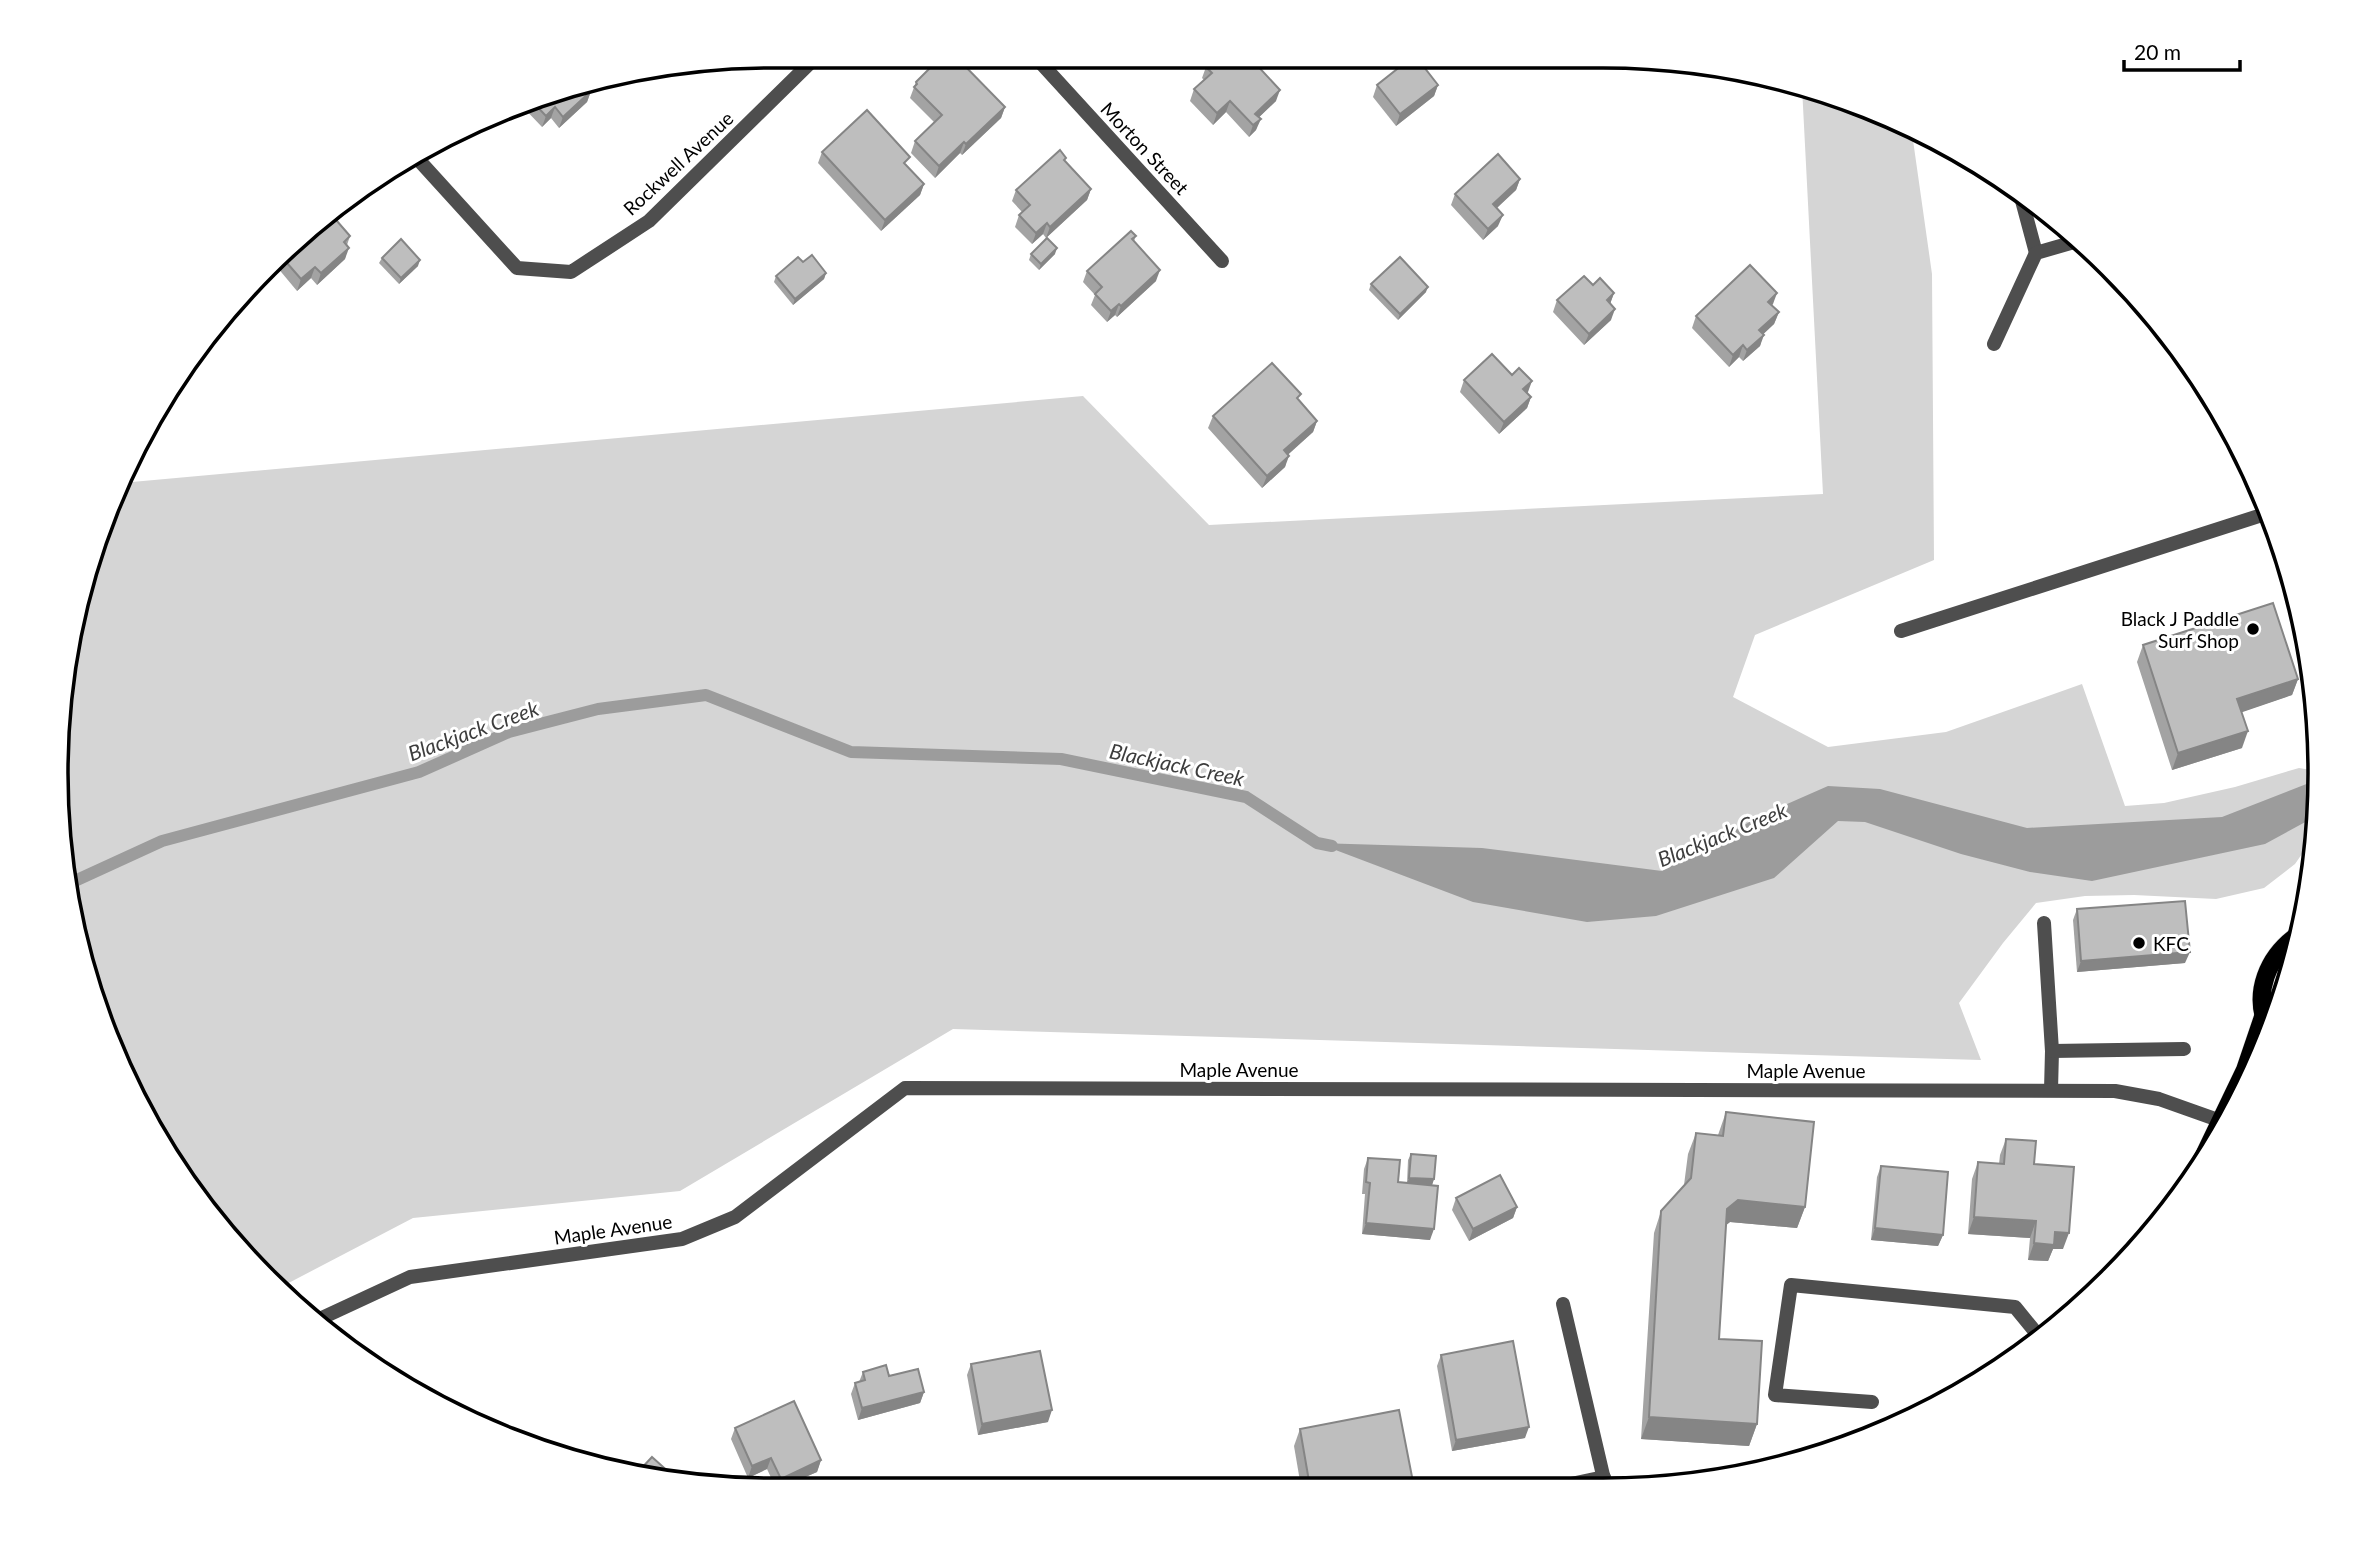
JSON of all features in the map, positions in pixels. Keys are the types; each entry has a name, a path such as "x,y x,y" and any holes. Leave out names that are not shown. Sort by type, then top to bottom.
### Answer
{"main road":[{"path":"2265,1015 2261,993 2269,965 2287,942"}],"street":[{"name":"Rockwell Avenue","path":"421,163 517,268 571,272 649,221 805,68"},
{"name":"Morton Street","path":"1045,68 1222,261"},
{"path":"1994,344 2036,253 2024,208"},
{"path":"2036,253 2069,244"},
{"path":"1901,631 2259,516"},
{"path":"2044,923 2052,1051 2051,1090"},
{"path":"2052,1051 2185,1049"},
{"name":"Maple Avenue","path":"325,1317 410,1277 682,1239 735,1217 905,1088 2115,1091 2159,1099 2216,1119"},
{"path":"1872,1402 1775,1395 1791,1285 2015,1307 2034,1330"},
{"path":"1563,1304 1604,1478"}],"shaded area":[{"path":"1803,97 1873,122 1913,140 1932,274 1934,560 1755,635 1733,697 1828,747 1946,732 2082,684 2125,806 2164,803 2235,787 2299,768 2308,769 2303,852 2295,864 2264,888 2216,899 2134,895 2085,896 2036,903 1959,1003 1981,1060 953,1029 680,1191 413,1218 288,1283 243,1238 214,1202 163,1125 122,1043 92,955 74,865 68,773 70,727 74,681 92,591 106,546 131,482 1083,396 1209,525 1823,494"},
{"path":"2308,784 2306,822 2265,844 2092,881 2030,872 1961,854 1865,822 1838,821 1774,878 1656,916 1587,922 1473,902 1317,843 1482,848 1662,871 1762,815 1828,786 1880,789 2027,828 2222,817"}],"building":[{"path":"930,68 967,68 1005,107 939,166 915,141 942,115 914,87"},
{"path":"1207,68 1260,68 1280,90 1255,114 1261,119 1253,125 1230,101 1217,113 1194,89 1212,73"},
{"path":"1398,68 1425,68 1438,85 1400,114 1377,85"},
{"path":"589,93 563,117 555,107 546,116 539,109"},
{"path":"867,110 910,157 904,163 924,184 885,220 822,152"},
{"path":"1060,150 1066,158 1064,160 1091,189 1050,227 1047,223 1036,233 1019,215 1030,205 1016,190"},
{"path":"1498,154 1520,179 1493,204 1503,215 1488,229 1455,194"},
{"path":"336,220 350,236 344,242 349,248 321,273 315,267 301,279 287,263"},
{"path":"1131,231 1136,236 1132,239 1160,270 1121,306 1119,304 1111,311 1095,294 1102,287 1087,271"},
{"path":"1047,238 1057,248 1041,264 1031,254"},
{"path":"401,239 420,260 401,278 382,258"},
{"path":"812,255 826,273 795,299 776,276 798,257 803,262"},
{"path":"1400,257 1428,287 1400,314 1371,284"},
{"path":"1750,265 1777,293 1768,302 1779,312 1759,330 1764,335 1747,350 1743,345 1733,355 1696,316"},
{"path":"1584,276 1593,285 1600,278 1614,293 1607,300 1615,309 1589,334 1557,300"},
{"path":"1492,354 1512,375 1519,368 1532,381 1523,389 1531,397 1504,422 1464,380"},
{"path":"1272,363 1301,394 1297,398 1317,421 1284,450 1289,456 1267,476 1213,416"},
{"path":"2273,603 2298,679 2237,699 2248,731 2178,753 2143,645"},
{"path":"2185,901 2190,952 2081,961 2077,909"},
{"path":"1726,1112 1814,1122 1805,1207 1738,1200 1727,1209 1719,1339 1762,1341 1757,1424 1649,1417 1661,1211 1691,1178 1696,1133 1723,1136"},
{"path":"2006,1139 2036,1141 2034,1164 2074,1167 2069,1233 2055,1232 2054,1245 2034,1243 2036,1221 1974,1217 1978,1162 2004,1164"},
{"path":"1411,1154 1436,1156 1434,1179 1409,1178"},
{"path":"1368,1158 1400,1160 1398,1182 1438,1186 1434,1229 1366,1223 1370,1183 1366,1182"},
{"path":"1881,1166 1948,1172 1943,1235 1875,1228"},
{"path":"1500,1175 1517,1207 1473,1229 1456,1198"},
{"path":"1513,1341 1529,1427 1456,1440 1441,1355"},
{"path":"1040,1351 1052,1410 982,1424 971,1364"},
{"path":"886,1365 889,1376 918,1369 924,1392 862,1408 855,1383 865,1380 863,1372"},
{"path":"794,1401 821,1460 781,1478 771,1458 752,1466 735,1428"},
{"path":"1399,1410 1412,1478 1308,1478 1300,1429"},
{"path":"652,1457 666,1469 644,1465"}],"waterway":[{"name":"Blackjack Creek","path":"77,880 162,841 419,772 509,732 598,709 706,695 851,752 1061,759 1246,797 1317,843 1332,846"}],"place":[{"name":"Black J Paddle Surf Shop","path":"2253,629"},
{"name":"KFC","path":"2139,943"}]}
